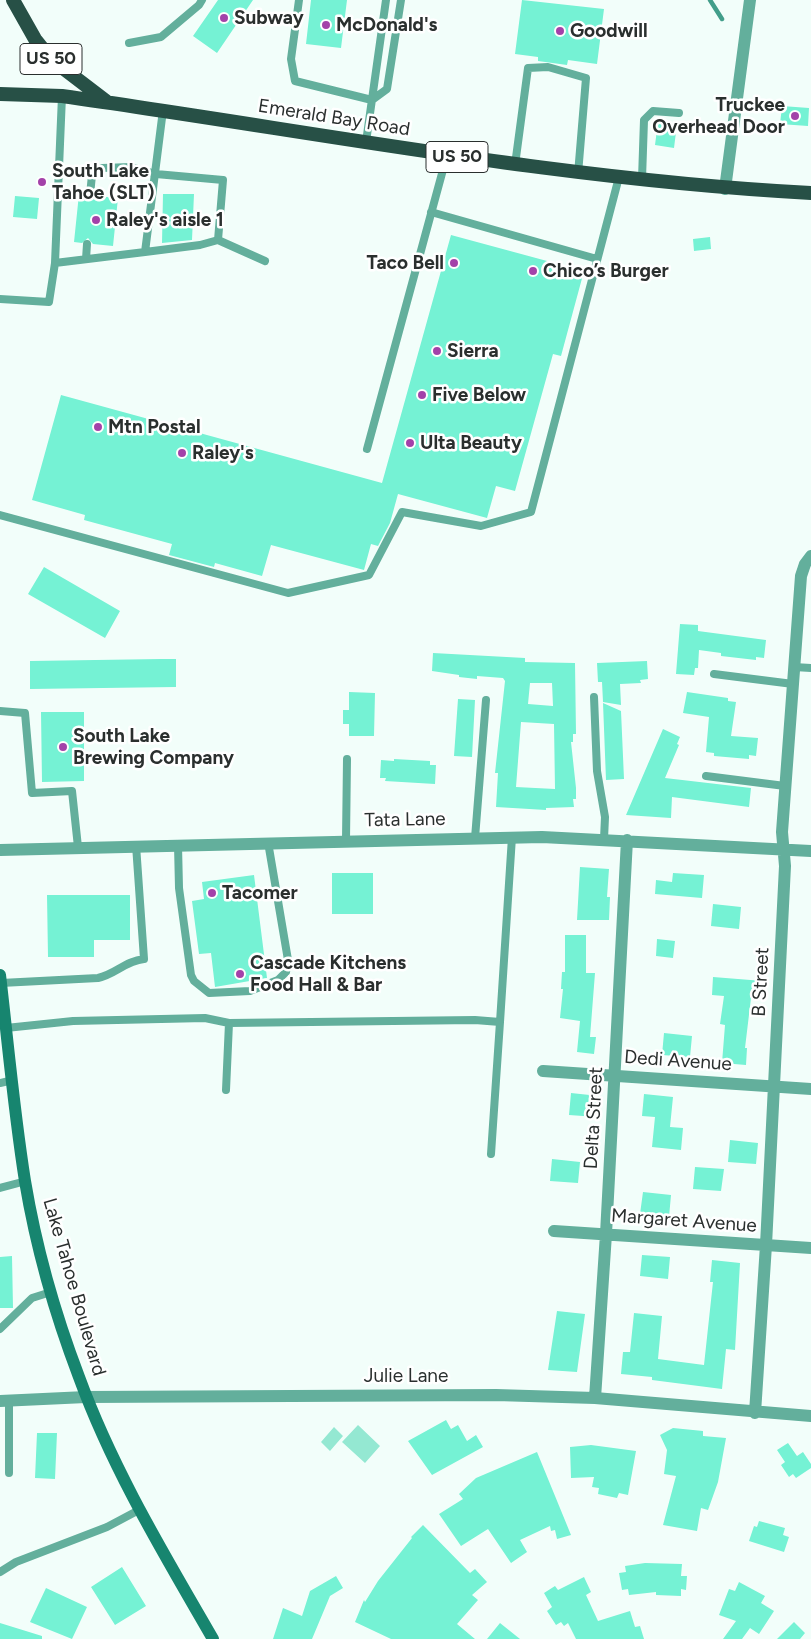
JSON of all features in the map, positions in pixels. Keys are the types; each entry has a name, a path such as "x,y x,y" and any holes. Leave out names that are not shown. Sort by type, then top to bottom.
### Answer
{"highway":[{"name":"US 50","path":"13,0 34,39 52,59 106,102"},
{"name":"Emerald Bay Road","path":"0,94 62,96 106,102 578,174 726,189 811,193"}],"main road":[{"name":"Lake Tahoe Boulevard","path":"0,979 26,1181 51,1292 86,1397 110,1453 139,1510 213,1639"}],"street":[{"path":"726,189 750,0"},
{"name":"B Street","path":"755,1413 775,1087 785,866 782,832 785,786 801,576 805,564 811,556"},
{"name":"Tata Lane","path":"0,850 512,837 627,840 811,852"},
{"name":"Delta Street","path":"595,1398 606,1234 627,840"},
{"name":"Dedi Avenue","path":"543,1071 811,1089"},
{"name":"Margaret Avenue","path":"554,1231 811,1248"},
{"name":"Julie Lane","path":"4,1401 86,1397 496,1394 595,1398 755,1413 811,1416"}],"lane":[{"path":"129,43 160,37 202,0"},
{"path":"299,0 291,59 296,81 372,100"},
{"path":"366,142 386,0"},
{"path":"372,100 387,89 401,0"},
{"path":"515,165 528,68 548,67 586,78 578,174"},
{"path":"0,299 49,302 55,263 62,96"},
{"path":"145,252 163,110"},
{"path":"642,179 644,120 653,112 679,113"},
{"path":"367,449 447,155"},
{"path":"90,195 92,176 102,168 131,167 156,174 223,180 218,240"},
{"path":"0,515 288,593 369,575 402,512 481,526 531,512 619,177"},
{"path":"431,212 597,259"},
{"path":"55,263 200,245 218,240 265,260"},
{"path":"86,259 87,244"},
{"path":"794,667 811,668"},
{"path":"714,674 793,684"},
{"path":"594,697 597,771 605,817 604,840"},
{"path":"474,838 486,700"},
{"path":"0,711 25,713 32,793 72,791 78,847"},
{"path":"346,840 347,758"},
{"path":"706,776 785,786"},
{"path":"491,1154 512,837"},
{"path":"178,844 179,888 191,975 202,989 209,993 218,993 250,991 278,980 286,972 288,960 268,842"},
{"path":"0,979 98,978 110,975 132,960 144,959 136,846"},
{"path":"6,1028 73,1021 205,1018 229,1024 474,1020 500,1022"},
{"path":"226,1090 229,1024"},
{"path":"0,1083 13,1080"},
{"path":"0,1188 26,1181"},
{"path":"0,1329 32,1298 51,1292"},
{"path":"4,1401 9,1473"},
{"path":"0,1572 16,1562 107,1527 139,1510"}],"green space":[{"path":"358,1425 380,1446 365,1463 342,1442"},
{"path":"334,1427 343,1436 330,1451 321,1442"}],"building":[{"path":"218,0 253,0 217,53 193,36"},
{"name":"McDonald's","path":"311,0 347,0 341,48 306,44"},
{"name":"Goodwill","path":"522,0 604,9 597,64 568,60 567,65 538,61 538,57 515,54"},
{"name":"Truckee Overhead Door","path":"782,106 809,108 808,126 780,124"},
{"path":"658,122 677,124 674,148 655,145"},
{"name":"Raley's aisle 1","path":"79,194 84,195 89,200 96,196 118,198 113,246 93,244 88,238 82,243 74,242"},
{"name":"Raley's aisle 1","path":"163,194 194,194 192,240 162,243"},
{"path":"15,196 39,198 37,219 13,217"},
{"path":"451,235 584,271 561,356 553,354 515,491 496,486 487,518 398,494 390,523 378,546 371,544 364,570 271,545 262,576 215,563 214,567 169,555 172,544 84,520 85,515 32,500 61,395 382,483"},
{"path":"710,237 711,249 694,251 693,239"},
{"path":"44,567 120,611 105,638 28,594"},
{"path":"680,624 698,625 698,631 766,640 764,658 756,657 756,660 721,656 721,653 699,650 698,668 695,668 694,675 676,674"},
{"path":"433,653 525,658 525,662 575,663 576,734 573,734 573,742 571,742 576,788 576,799 573,799 574,807 546,808 546,810 496,807 498,773 495,773 505,681 503,678 477,676 477,679 432,671","holes":["530,683 552,683 553,706 528,704","521,722 554,724 555,789 516,787"]},
{"path":"176,659 176,687 30,689 30,661"},
{"path":"647,661 648,679 640,680 641,683 620,684 621,705 603,702 602,682 598,682 597,663"},
{"path":"349,692 375,693 374,736 349,736 349,724 343,724 343,710 349,710"},
{"path":"687,692 728,698 728,701 736,702 731,736 758,738 756,756 749,755 749,759 714,756 714,753 706,752 709,717 683,713"},
{"path":"458,699 475,700 472,757 454,756"},
{"path":"603,703 621,711 624,779 606,780"},
{"name":"South Lake Brewing Company","path":"41,712 84,712 84,781 42,782"},
{"path":"663,729 680,737 677,744 679,745 665,778 751,788 749,807 672,797 671,818 626,815"},
{"path":"394,759 430,761 430,765 436,765 435,784 385,781 386,778 380,778 381,760 394,761"},
{"path":"580,867 609,869 607,897 610,897 609,920 577,920"},
{"path":"332,873 373,873 373,914 332,914"},
{"path":"673,873 704,875 702,898 655,894 656,880 672,882"},
{"path":"254,875 267,978 215,987 211,953 199,954 192,901 204,899 202,882"},
{"path":"47,895 130,895 130,940 94,940 94,957 48,957"},
{"path":"713,904 741,907 739,929 711,926"},
{"path":"565,935 586,935 586,973 595,973 590,1037 596,1037 594,1054 577,1052 580,1021 560,1018 563,989 561,989 562,972 565,972"},
{"path":"657,939 675,941 673,958 656,956"},
{"path":"713,977 763,981 761,999 751,998 745,1048 747,1048 746,1065 722,1063 725,1025 720,1024 724,996 712,995"},
{"path":"664,1033 692,1036 690,1057 662,1055"},
{"path":"571,1093 599,1096 597,1117 569,1115"},
{"path":"644,1094 673,1097 670,1127 683,1128 681,1150 652,1147 655,1117 642,1116"},
{"path":"730,1140 758,1143 756,1164 728,1162"},
{"path":"552,1159 580,1162 578,1183 550,1181"},
{"path":"695,1167 724,1169 721,1191 693,1189"},
{"path":"643,1192 671,1195 669,1217 640,1214"},
{"path":"642,1255 670,1257 668,1279 640,1276"},
{"path":"12,1256 13,1308 0,1308 0,1257"},
{"path":"712,1260 740,1263 735,1350 726,1349 722,1389 652,1380 652,1377 621,1374 623,1352 630,1352 634,1313 662,1316 658,1359 704,1365 713,1282 710,1282"},
{"path":"557,1311 585,1314 577,1372 548,1370"},
{"path":"446,1420 451,1429 458,1425 467,1441 476,1435 483,1447 432,1475 408,1441"},
{"path":"673,1428 703,1431 703,1436 726,1438 718,1482 708,1510 701,1508 697,1531 663,1525 676,1476 664,1474 667,1450 660,1435"},
{"path":"37,1433 57,1433 55,1479 35,1478"},
{"path":"788,1443 797,1456 803,1452 811,1464 811,1468 796,1478 793,1474 789,1477 781,1465 785,1462 777,1450"},
{"path":"591,1445 636,1451 628,1495 619,1493 617,1498 598,1494 599,1488 592,1487 594,1477 571,1478 570,1447"},
{"path":"537,1452 571,1535 557,1539 555,1530 551,1531 550,1526 520,1540 527,1552 511,1563 488,1529 461,1546 439,1514 463,1499 459,1494 476,1478"},
{"path":"759,1521 785,1528 783,1535 789,1537 784,1552 749,1541 754,1526 757,1527"},
{"path":"423,1525 470,1573 475,1569 487,1582 472,1595 478,1600 457,1624 475,1639 391,1639 355,1622 364,1600 365,1602 378,1581 411,1537"},
{"path":"645,1563 682,1564 681,1576 687,1576 686,1590 681,1589 681,1596 656,1595 656,1592 629,1595 628,1589 622,1590 619,1573 626,1572 625,1566"},
{"path":"122,1567 146,1606 115,1625 91,1587"},
{"path":"336,1576 343,1588 330,1596 312,1639 273,1639 283,1608 302,1616 310,1591"},
{"path":"584,1577 591,1592 586,1595 598,1621 630,1611 635,1627 640,1626 644,1639 576,1639 568,1623 564,1626 561,1622 556,1625 547,1611 552,1607 544,1593 555,1586 558,1590"},
{"path":"739,1582 765,1596 761,1603 774,1611 759,1634 750,1628 742,1639 723,1639 736,1621 719,1615 729,1589 735,1591"},
{"path":"46,1588 87,1607 72,1639 30,1622"},
{"path":"794,1622 805,1633 800,1639 777,1639"},
{"path":"0,1623 42,1636 42,1639 0,1639"},
{"path":"500,1623 520,1639 487,1639"}],"waterway":[{"path":"710,0 722,19"}],"place":[{"name":"Subway","path":"224,18"},
{"name":"McDonald's","path":"326,25"},
{"name":"Goodwill","path":"560,31"},
{"name":"Truckee Overhead Door","path":"795,116"},
{"name":"South Lake Tahoe (SLT)","path":"42,182"},
{"name":"Raley's aisle 1","path":"96,220"},
{"name":"Taco Bell","path":"454,263"},
{"name":"Chico’s Burger","path":"533,271"},
{"name":"Sierra","path":"437,351"},
{"name":"Five Below","path":"422,395"},
{"name":"Mtn Postal","path":"98,427"},
{"name":"Ulta Beauty","path":"410,443"},
{"name":"Raley's","path":"182,453"},
{"name":"South Lake Brewing Company","path":"63,747"},
{"name":"Tacomer","path":"212,893"},
{"name":"Cascade Kitchens Food Hall & Bar","path":"240,974"}]}
